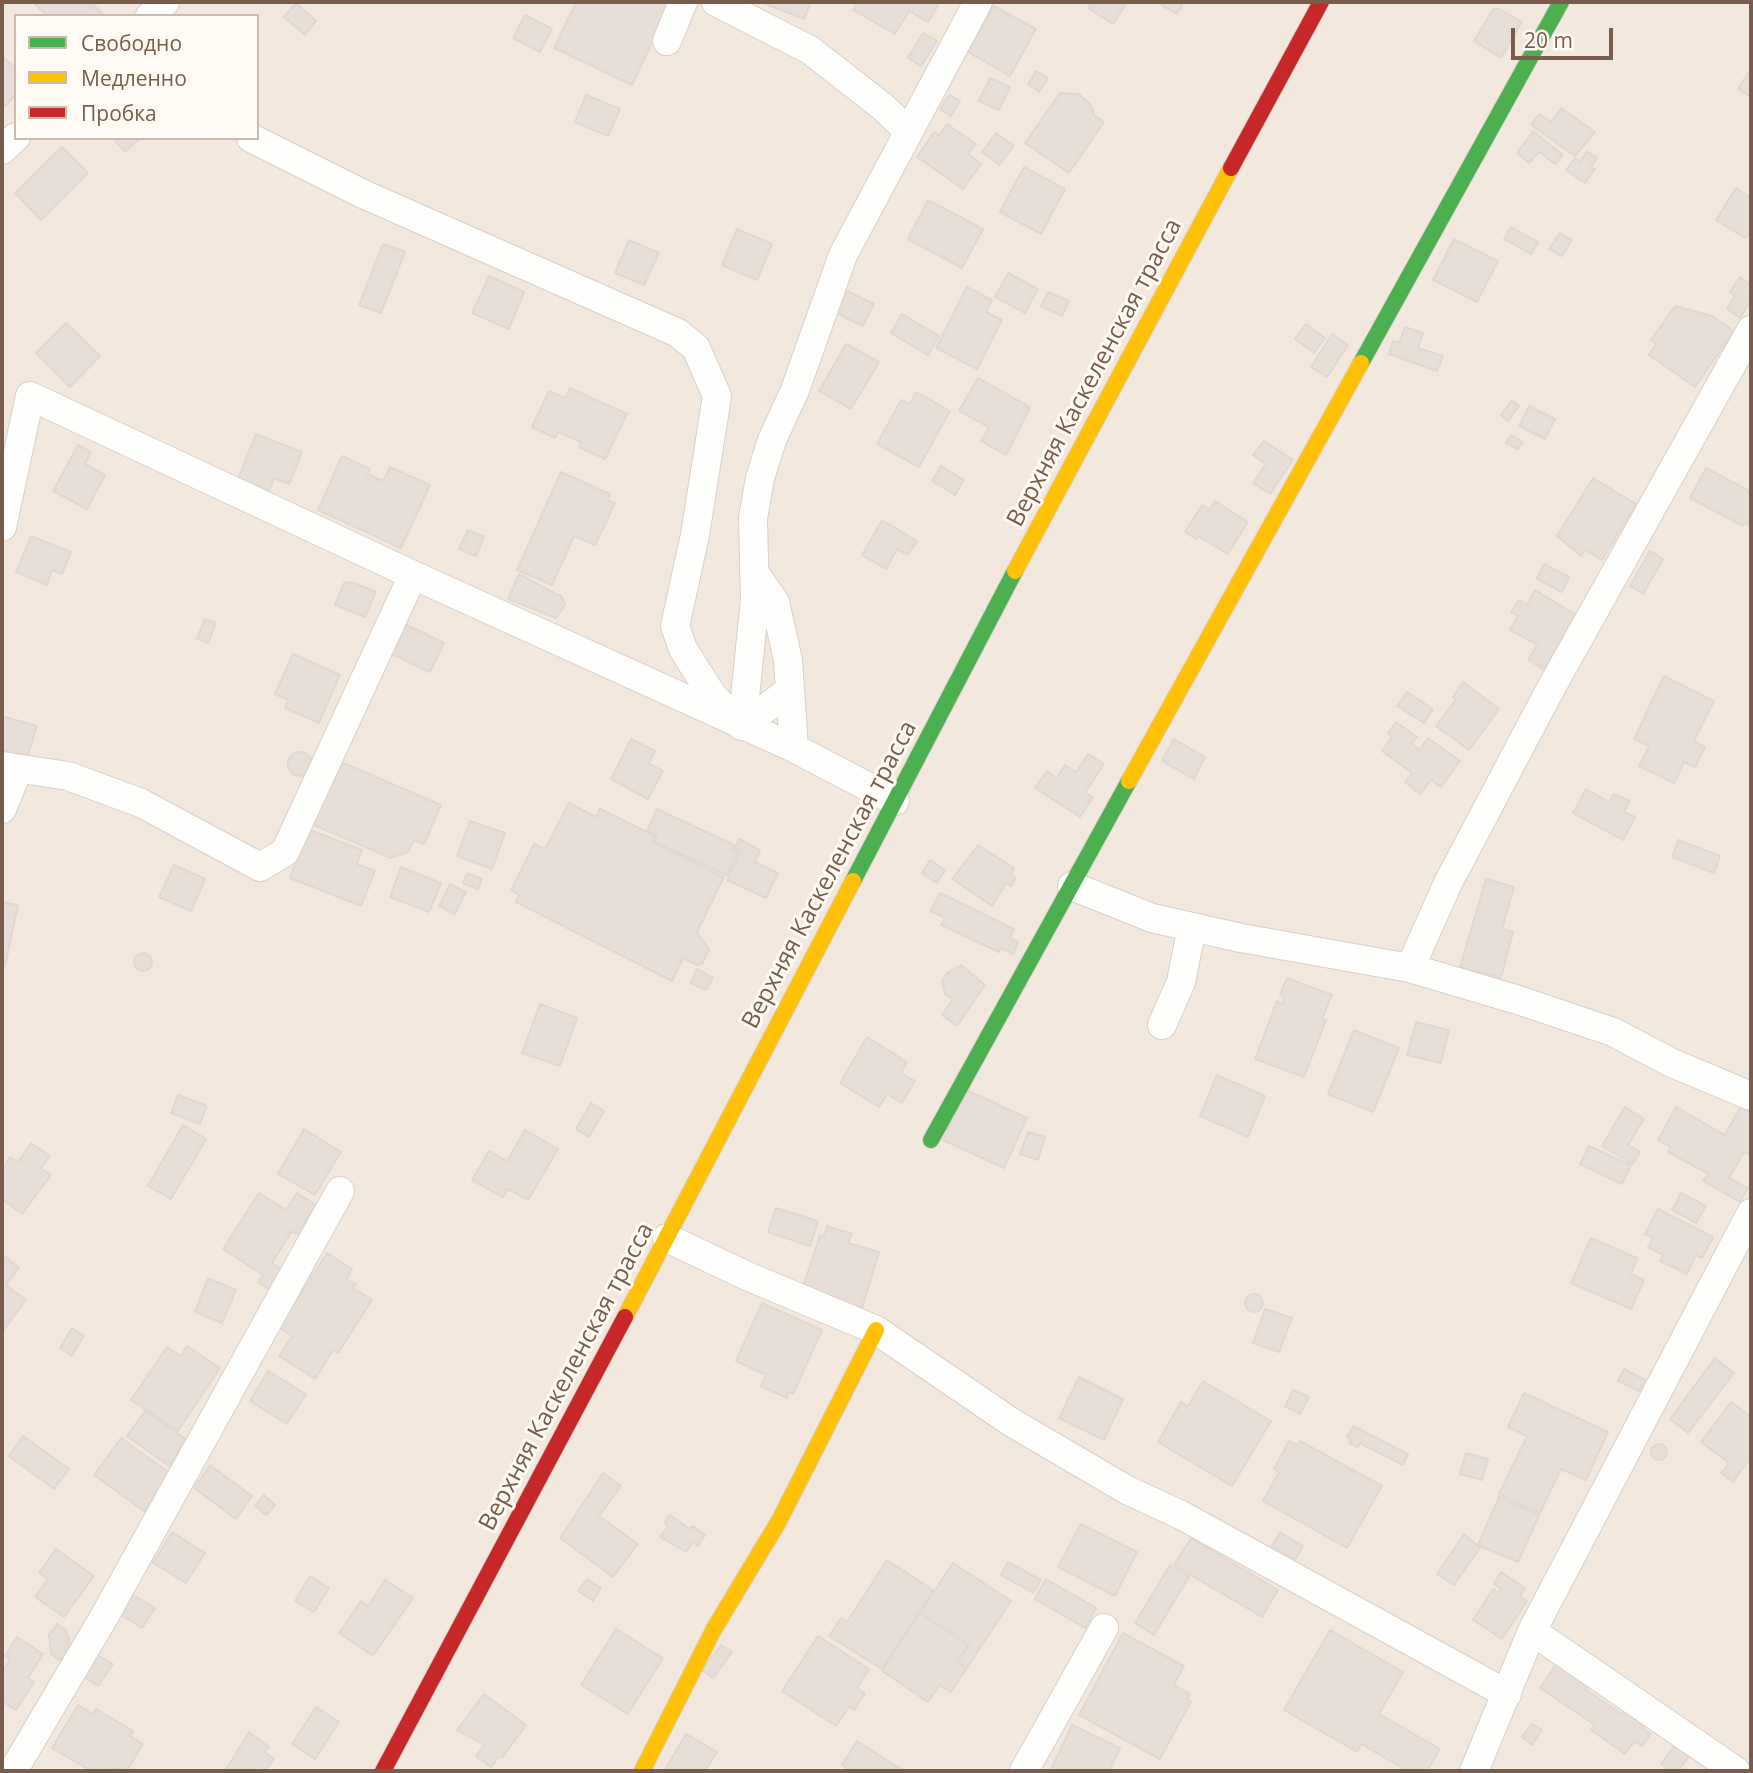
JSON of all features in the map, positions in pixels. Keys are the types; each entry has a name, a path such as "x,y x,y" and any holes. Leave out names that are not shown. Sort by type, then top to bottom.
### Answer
{"main road":[{"name":"Верхняя Каскеленская трасса","path":"383,1771 667,1238 1085,437 1321,2"},
{"path":"931,1140 1560,2"},
{"path":"642,1771 714,1629 779,1521 876,1331"}],"street":[{"path":"152,14 165,2"},
{"path":"667,41 684,2"},
{"path":"716,2 810,50 883,107 908,131"},
{"path":"741,726 755,600 753,518 760,478 772,440 795,390 843,256 978,2"},
{"path":"255,140 363,194 678,333 696,348 717,396 695,535 675,626 683,649 712,695 741,726"},
{"path":"1410,968 1448,883 1551,688 1751,330"},
{"path":"2,527 30,396 412,575 794,748 895,801"},
{"path":"754,572 775,602 788,660 794,748"},
{"path":"2,810 10,768 68,776 141,803 260,867 285,852 412,575"},
{"path":"741,726 790,690"},
{"path":"1072,886 1152,918 1410,968 1613,1032 1672,1063 1751,1096"},
{"path":"1162,1025 1181,982 1192,927"},
{"path":"13,1771 104,1617 340,1191"},
{"path":"1474,1771 1532,1631 1751,1213"},
{"path":"667,1238 747,1276 876,1331 1011,1423 1127,1490 1181,1515 1507,1694"},
{"path":"1024,1771 1104,1628"},
{"path":"1532,1631 1736,1771"}],"shaded area":[{"path":"2,2 1751,2 1751,1771 2,1771"}],"building":[{"path":"33,2 91,2 102,14 45,14"},
{"path":"576,2 671,2 632,85 554,48"},
{"path":"761,2 811,2 804,19"},
{"path":"858,2 940,2 928,22 909,11 895,34 853,10"},
{"path":"1092,2 1127,2 1113,24 1088,8"},
{"path":"1156,2 1184,2 1177,14"},
{"path":"296,3 316,21 305,35 284,17"},
{"path":"994,6 1036,29 1010,76 968,52"},
{"path":"1493,9 1499,9 1522,22 1501,58 1474,41"},
{"path":"525,15 552,29 540,52 513,38"},
{"path":"923,33 937,41 921,66 908,58"},
{"path":"2,56 14,67 14,97 5,106 2,103"},
{"path":"1036,71 1048,78 1039,92 1028,84"},
{"path":"1748,73 1751,75 1751,97 1738,89"},
{"path":"990,78 1010,87 999,110 979,101"},
{"path":"1060,93 1079,94 1091,105 1094,115 1104,122 1069,173 1025,143"},
{"path":"586,95 620,109 608,136 575,122"},
{"path":"949,95 960,101 951,116 940,109"},
{"path":"1561,108 1595,132 1575,156 1531,125 1539,114 1551,122"},
{"path":"947,124 976,144 968,154 981,164 963,189 917,157 934,132 939,136"},
{"path":"1533,131 1563,155 1555,164 1539,152 1529,163 1517,153"},
{"path":"996,133 1014,146 999,165 982,152"},
{"path":"115,140 138,140 125,152"},
{"path":"62,147 88,173 41,220 15,193"},
{"path":"1587,151 1597,158 1591,167 1595,169 1585,183 1566,170 1575,158 1580,162"},
{"path":"1024,167 1065,189 1041,234 1000,212"},
{"path":"1736,188 1751,198 1751,233 1745,238 1716,220"},
{"path":"928,200 983,229 962,268 908,239"},
{"path":"1511,227 1538,242 1531,254 1504,239"},
{"path":"737,229 772,244 757,280 722,265"},
{"path":"1560,233 1572,240 1562,256 1549,249"},
{"path":"1454,239 1498,261 1477,302 1433,280"},
{"path":"629,240 659,253 644,285 615,273"},
{"path":"383,244 405,252 381,313 359,305"},
{"path":"1008,273 1038,289 1025,313 995,297"},
{"path":"489,276 524,292 509,329 472,313"},
{"path":"1740,277 1751,285 1751,300 1740,318 1727,309 1735,296 1730,292"},
{"path":"967,287 992,300 986,312 1002,320 977,369 936,348"},
{"path":"843,289 874,304 863,326 832,311"},
{"path":"1048,292 1069,301 1062,316 1041,306"},
{"path":"1675,306 1712,316 1734,331 1695,387 1649,355 1656,344 1651,340"},
{"path":"902,314 939,336 928,355 891,333"},
{"path":"66,323 100,356 70,387 36,353"},
{"path":"1306,324 1325,338 1314,353 1295,339"},
{"path":"1405,327 1423,333 1418,348 1443,356 1437,371 1389,354 1393,341 1399,343"},
{"path":"1332,334 1348,345 1327,377 1311,367"},
{"path":"846,344 879,362 851,409 819,391"},
{"path":"978,378 1030,407 1006,455 981,441 989,427 959,411"},
{"path":"570,388 627,414 605,459 579,447 581,442 558,432 555,438 532,427 549,391 565,398"},
{"path":"916,392 950,411 919,467 877,444 901,400 910,404"},
{"path":"1512,400 1519,406 1508,421 1501,415"},
{"path":"1529,406 1555,419 1545,439 1519,426"},
{"path":"256,434 302,452 289,484 274,478 269,491 238,479"},
{"path":"1511,435 1523,442 1518,449 1506,443"},
{"path":"1264,441 1293,460 1270,494 1253,483 1266,464 1253,455"},
{"path":"78,445 91,452 85,464 105,475 87,509 53,491"},
{"path":"342,456 370,469 367,474 383,481 390,467 430,485 401,548 318,510"},
{"path":"941,466 964,480 955,495 932,481"},
{"path":"1706,468 1751,492 1751,526 1745,523 1743,526 1690,498"},
{"path":"561,472 610,494 608,500 615,503 595,545 574,536 552,585 517,570"},
{"path":"1593,478 1636,504 1602,560 1585,550 1581,556 1557,536"},
{"path":"1215,501 1248,522 1228,554 1198,536 1196,539 1185,532 1202,505 1210,510"},
{"path":"882,520 917,541 908,555 897,549 886,569 862,555"},
{"path":"468,530 484,537 476,556 459,549"},
{"path":"31,536 71,552 62,574 52,570 47,585 16,572"},
{"path":"1650,551 1663,559 1643,594 1630,586"},
{"path":"1544,564 1569,577 1562,592 1537,579"},
{"path":"519,574 562,597 565,605 556,618 508,599"},
{"path":"352,582 376,592 365,617 335,605 344,583"},
{"path":"1535,590 1576,615 1545,670 1528,660 1537,645 1510,630 1518,616 1511,612 1519,600 1527,605"},
{"path":"205,619 216,623 208,643 197,638"},
{"path":"401,622 444,643 430,672 387,652"},
{"path":"293,654 340,675 319,723 285,708 288,700 275,694"},
{"path":"1664,676 1714,701 1694,741 1705,747 1695,767 1684,762 1674,783 1639,766 1649,746 1634,739"},
{"path":"1463,682 1499,709 1469,750 1436,726 1456,699 1453,697"},
{"path":"1407,692 1433,709 1424,723 1397,706"},
{"path":"2,716 37,726 27,758 2,750"},
{"path":"1396,722 1417,737 1412,744 1419,750 1428,738 1460,761 1441,787 1431,780 1420,794 1405,782 1412,773 1382,751 1392,737 1388,733"},
{"path":"631,739 655,751 649,764 663,771 648,799 611,779"},
{"path":"1174,739 1205,757 1194,779 1162,761"},
{"path":"300,752 308,756 312,764 308,772 300,776 292,772 288,764 292,756"},
{"path":"1088,754 1104,764 1085,793 1093,797 1080,817 1035,788 1047,771 1057,778 1065,765 1076,772"},
{"path":"334,759 441,805 424,844 414,840 408,852 391,858 307,822"},
{"path":"1586,789 1609,802 1614,794 1629,801 1624,812 1635,817 1623,840 1573,813"},
{"path":"569,803 596,817 600,809 655,836 652,842 724,877 697,932 709,949 702,964 697,965 683,958 672,981 516,902 519,895 511,890 534,844 545,849"},
{"path":"657,809 734,845 733,849 738,851 727,875 655,842 657,836 647,831"},
{"path":"470,821 505,833 492,869 457,856"},
{"path":"308,829 362,850 357,864 375,871 361,906 290,878"},
{"path":"739,839 760,850 755,862 778,873 766,898 727,880 741,850 735,848"},
{"path":"1678,840 1720,856 1714,873 1672,857"},
{"path":"978,845 1014,868 1011,874 1016,878 1011,886 1006,883 992,906 952,879"},
{"path":"930,860 945,870 937,883 922,873"},
{"path":"174,865 205,879 191,911 159,897"},
{"path":"401,867 441,883 429,912 390,897"},
{"path":"467,873 482,879 478,889 463,883"},
{"path":"1486,879 1514,887 1502,929 1513,932 1501,978 1460,967"},
{"path":"450,884 466,892 455,914 439,906"},
{"path":"940,893 1014,929 1010,938 1018,942 1013,954 1001,948 999,952 941,925 945,918 931,911"},
{"path":"2,902 18,905 5,966 2,965"},
{"path":"143,953 149,956 152,962 149,968 143,971 137,968 134,962 137,956"},
{"path":"961,965 985,985 957,1026 942,1015 953,999 945,994 942,981 947,973"},
{"path":"697,969 713,978 706,990 691,983"},
{"path":"1287,978 1332,995 1322,1019 1326,1020 1304,1077 1255,1059 1277,1001 1282,1004 1284,997 1280,995"},
{"path":"540,1004 577,1018 560,1066 522,1053"},
{"path":"1416,1022 1449,1030 1441,1063 1407,1055"},
{"path":"1354,1030 1399,1048 1373,1112 1328,1094"},
{"path":"867,1037 907,1062 901,1073 915,1081 902,1103 887,1094 879,1107 840,1083"},
{"path":"1217,1075 1265,1096 1248,1137 1200,1116"},
{"path":"967,1090 1027,1118 1004,1168 943,1140"},
{"path":"178,1095 207,1106 200,1124 171,1113"},
{"path":"591,1103 604,1111 589,1137 576,1129"},
{"path":"1741,1106 1751,1112 1751,1156 1744,1152 1729,1178 1748,1188 1740,1202 1703,1181 1709,1174 1668,1152 1671,1147 1658,1140 1676,1107 1725,1135"},
{"path":"1625,1107 1644,1119 1628,1145 1640,1152 1633,1164 1602,1146"},
{"path":"183,1125 206,1139 171,1199 148,1186"},
{"path":"304,1129 341,1152 315,1195 278,1174"},
{"path":"525,1130 558,1149 528,1200 508,1189 503,1197 472,1180 489,1151 507,1161"},
{"path":"1028,1132 1045,1137 1038,1160 1020,1154"},
{"path":"31,1143 50,1156 41,1168 51,1175 22,1214 2,1199 2,1169 10,1157 18,1162"},
{"path":"1589,1146 1631,1165 1622,1184 1580,1164"},
{"path":"259,1193 286,1210 297,1193 316,1205 297,1234 292,1231 272,1263 283,1270 270,1290 258,1282 263,1275 223,1249"},
{"path":"1681,1193 1706,1206 1696,1223 1672,1210"},
{"path":"776,1208 818,1221 810,1246 768,1232"},
{"path":"1658,1209 1713,1237 1702,1258 1696,1255 1687,1274 1660,1261 1663,1255 1648,1247 1653,1238 1645,1234"},
{"path":"827,1226 852,1234 848,1243 879,1252 862,1308 802,1290 820,1235 824,1236"},
{"path":"1591,1238 1637,1258 1631,1274 1644,1280 1631,1309 1571,1283"},
{"path":"327,1253 352,1269 347,1279 356,1284 353,1288 372,1300 338,1353 333,1350 315,1379 279,1356 292,1336 279,1328"},
{"path":"2,1254 19,1268 6,1285 26,1300 2,1332"},
{"path":"208,1278 236,1290 222,1323 195,1312"},
{"path":"1250,1294 1258,1294 1263,1303 1261,1310 1250,1312 1245,1307 1245,1299"},
{"path":"762,1303 822,1330 793,1394 789,1392 787,1398 761,1386 766,1375 736,1361"},
{"path":"1265,1309 1292,1318 1279,1352 1253,1343"},
{"path":"72,1328 84,1336 72,1356 60,1348"},
{"path":"187,1346 220,1368 178,1431 131,1400 167,1347 181,1356"},
{"path":"1715,1358 1734,1373 1688,1433 1670,1419"},
{"path":"1624,1369 1645,1380 1639,1391 1618,1381"},
{"path":"268,1371 306,1394 287,1424 250,1401"},
{"path":"1079,1377 1123,1399 1104,1440 1059,1418"},
{"path":"1203,1381 1271,1421 1232,1486 1158,1442 1181,1402 1188,1406"},
{"path":"1293,1390 1309,1397 1300,1414 1285,1406"},
{"path":"1524,1393 1608,1432 1586,1480 1561,1469 1540,1513 1499,1494 1527,1436 1508,1427"},
{"path":"1731,1402 1751,1417 1751,1457 1733,1482 1721,1473 1729,1463 1701,1442"},
{"path":"145,1411 187,1440 169,1466 127,1436"},
{"path":"1353,1426 1408,1454 1403,1465 1360,1443 1358,1448 1349,1443 1351,1439 1347,1437"},
{"path":"23,1436 69,1469 54,1489 9,1456"},
{"path":"121,1438 171,1474 144,1511 94,1475"},
{"path":"1289,1441 1297,1445 1300,1441 1382,1486 1347,1548 1263,1501 1279,1472 1274,1469"},
{"path":"1659,1444 1665,1446 1665,1458 1659,1460 1653,1458 1651,1452 1653,1446"},
{"path":"1466,1453 1488,1459 1482,1480 1460,1474"},
{"path":"210,1465 252,1496 236,1519 194,1488"},
{"path":"603,1473 621,1486 599,1516 638,1544 613,1577 560,1538"},
{"path":"264,1495 275,1505 266,1515 255,1506"},
{"path":"1499,1497 1539,1515 1518,1562 1478,1545"},
{"path":"670,1515 690,1529 693,1526 705,1535 698,1546 693,1542 686,1552 660,1537 668,1526 664,1523"},
{"path":"1081,1524 1137,1552 1115,1596 1058,1567"},
{"path":"172,1532 205,1553 186,1583 153,1563"},
{"path":"1280,1532 1303,1546 1295,1560 1272,1546"},
{"path":"1464,1534 1480,1548 1454,1585 1437,1574"},
{"path":"1191,1538 1278,1590 1262,1617 1174,1565"},
{"path":"56,1549 94,1576 64,1617 35,1597 48,1579 39,1573"},
{"path":"887,1560 933,1590 882,1669 829,1636 841,1618 847,1622"},
{"path":"1008,1562 1041,1580 1033,1593 1001,1575"},
{"path":"953,1563 1011,1601 967,1668 957,1662 969,1645 920,1613"},
{"path":"1170,1565 1189,1577 1154,1635 1135,1623"},
{"path":"1501,1572 1525,1588 1520,1596 1527,1601 1502,1639 1473,1620 1493,1589 1498,1593 1501,1589 1494,1584"},
{"path":"310,1576 329,1588 314,1612 295,1601"},
{"path":"587,1579 601,1588 593,1601 578,1591"},
{"path":"1046,1579 1096,1608 1085,1628 1035,1599"},
{"path":"385,1580 413,1598 373,1656 339,1633 361,1601 368,1606"},
{"path":"130,1593 155,1608 142,1628 118,1613"},
{"path":"920,1613 969,1645 957,1662 967,1668 951,1692 940,1685 928,1702 882,1671"},
{"path":"57,1624 66,1630 69,1640 67,1655 59,1660 51,1654 49,1635"},
{"path":"616,1629 663,1658 628,1714 581,1685"},
{"path":"1330,1630 1403,1672 1379,1714 1440,1749 1427,1771 1408,1771 1361,1744 1357,1752 1284,1710"},
{"path":"1123,1633 1184,1666 1174,1685 1190,1694 1187,1699 1191,1701 1160,1759 1079,1715"},
{"path":"818,1636 869,1669 857,1688 865,1693 854,1710 849,1707 836,1726 782,1691"},
{"path":"17,1637 43,1654 28,1678 34,1682 16,1710 2,1701 2,1673 10,1659 5,1656"},
{"path":"721,1645 732,1652 713,1678 702,1670"},
{"path":"96,1654 113,1664 98,1686 83,1676"},
{"path":"1557,1663 1589,1684 1585,1689 1622,1714 1625,1710 1646,1723 1642,1728 1651,1734 1642,1746 1634,1741 1625,1754 1591,1730 1595,1725 1540,1688"},
{"path":"484,1694 526,1725 502,1758 499,1756 491,1767 476,1756 484,1745 457,1730"},
{"path":"78,1705 93,1714 96,1709 133,1731 130,1736 143,1744 127,1771 110,1767 108,1771 91,1771 52,1748"},
{"path":"316,1707 339,1722 315,1759 292,1744"},
{"path":"1532,1724 1542,1730 1532,1745 1522,1737"},
{"path":"1072,1725 1120,1748 1109,1771 1050,1771"},
{"path":"249,1732 269,1747 265,1752 274,1759 265,1771 256,1766 252,1771 225,1771"},
{"path":"686,1734 717,1752 705,1771 672,1771 666,1768"},
{"path":"857,1741 904,1771 851,1771 842,1765"},
{"path":"1675,1744 1690,1755 1678,1771 1671,1771 1661,1764"}],"traffic: fast":[{"path":"1361,363 1561,2"},
{"path":"853,881 1015,571"},
{"path":"931,1140 1129,781"}],"traffic: slow":[{"path":"1015,571 1231,168"},
{"path":"1129,781 1361,363"},
{"path":"625,1317 853,881"},
{"path":"642,1771 714,1629 779,1521 876,1330"}],"traffic: jam":[{"path":"1231,168 1321,2"},
{"path":"383,1771 625,1317"}]}
